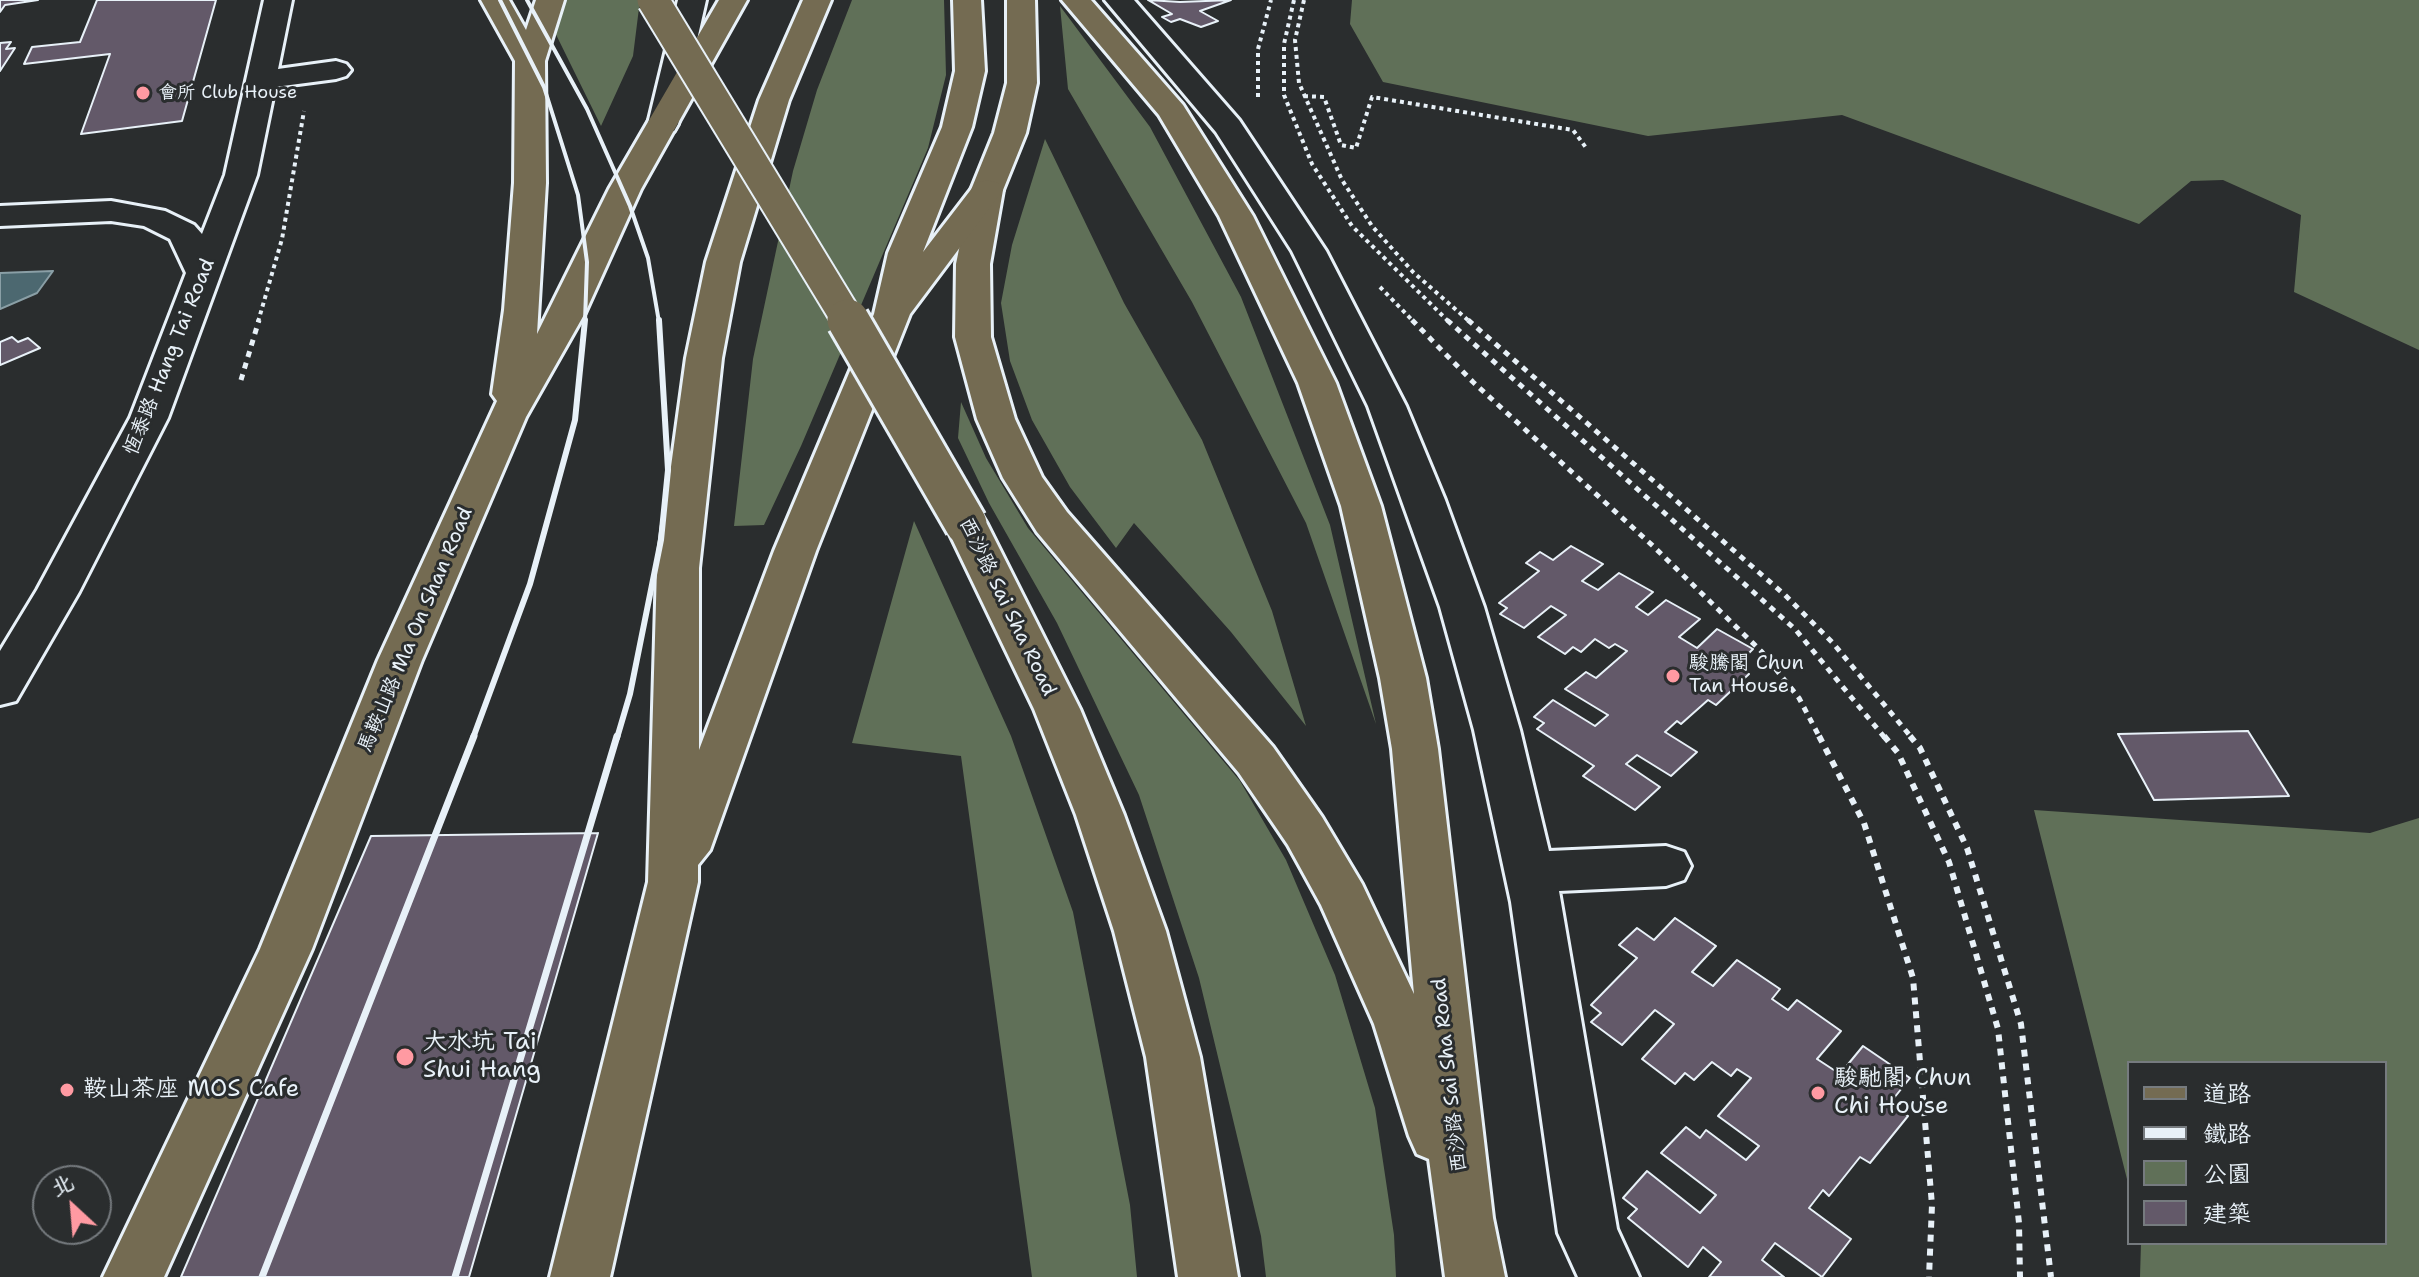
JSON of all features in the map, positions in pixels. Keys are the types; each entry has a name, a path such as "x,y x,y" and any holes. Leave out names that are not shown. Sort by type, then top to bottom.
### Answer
{"main road":[{"path":"495,0 530,61"},
{"path":"507,417 522,310 530,169 530,61 550,0"},
{"name":"西沙路 Sai Sha Road","path":"653,0 880,373 966,524 1057,709 1100,815 1140,931 1175,1071 1208,1277"},
{"name":"馬鞍山路 Ma On Shan Road","path":"133,1277 286,949 400,660 507,417 567,313 625,189 733,0"},
{"path":"673,882 678,568 704,358 723,262 774,100 817,0"},
{"path":"1021,0 1020,96 987,190 973,264 973,337 996,419 1023,478 1052,522 1256,760 1305,831 1344,899 1401,1024 1464,1218"},
{"name":"西沙路 Sai Sha Road","path":"1076,0 1172,111 1236,216 1317,383 1361,506 1403,678 1416,763 1464,1218 1475,1277"},
{"path":"580,1277 673,882 795,551 892,314 905,253 963,106 970,71 968,16"},
{"path":"892,314 987,190"}],"street":[{"name":"恆泰路 Hang Tai Road","path":"0,689 58,592 149,418 241,175 278,0"},
{"path":"663,124 692,0"},
{"path":"1119,0 1194,85 1269,185 1309,251 1381,392 1425,500 1462,607 1497,730 1530,872 1560,1040 1588,1233 1609,1277"},
{"path":"261,80 336,70"},
{"path":"0,216 111,211 153,218 182,232 190,242 205,276"},
{"path":"1530,872 1666,866"}],"path":[{"path":"1258,102 1258,49 1271,0"},
{"path":"1294,0 1284,44 1284,95 1312,164 1352,226 1428,303 1795,629 1898,753 1949,862 1998,1029 2019,1223 2020,1277"},
{"path":"1304,0 1295,40 1303,96 1342,180 1372,226 1413,272 1785,595 1832,642 1920,748 1967,848 2021,1024 2051,1277"},
{"path":"1303,96 1324,97 1341,145 1356,148 1372,97 1573,130 1587,149"},
{"path":"241,380 282,239 304,111"},
{"path":"1370,277 1473,382 1653,546 1751,642 1799,698 1864,823 1913,978 1932,1205 1929,1277"}],"green space":[{"path":"539,0 640,0 633,56 601,126"},
{"path":"852,0 944,0 946,75 928,148 801,446 764,525 734,526 753,359 793,171 817,90"},
{"path":"1352,0 2419,0 2419,350 2294,292 2301,215 2223,180 2191,181 2139,224 1842,115 1648,136 1383,82 1350,24"},
{"path":"1060,6 1150,127 1241,297 1330,525 1376,724 1306,523 1192,302 1068,89"},
{"path":"1045,139 1124,303 1202,440 1272,611 1306,726 1231,632 1134,523 1116,548 1070,487 1032,420 1010,361 1001,303 1012,245"},
{"path":"961,402 986,458 1028,528 1240,781 1286,860 1335,975 1375,1108 1394,1235 1396,1277 1266,1277 1261,1236 1199,978 1139,795 1057,623 989,503 958,438"},
{"path":"914,521 1011,736 1073,912 1130,1205 1137,1277 1032,1277 961,756 852,743"},
{"path":"2034,810 2370,833 2419,818 2419,1277 2140,1277 2141,1245 2387,1245 2387,1061 2127,1061 2127,1179"}],"water":[{"path":"53,271 37,293 0,309 0,273"}],"building":[{"path":"0,0 38,0 5,5 0,12"},
{"name":"會所 Club House","path":"97,0 216,0 182,121 81,134 110,54 24,64 32,47 80,42"},
{"path":"1148,0 1231,0 1200,11 1218,21 1201,27 1180,19 1171,22 1162,17 1172,14"},
{"path":"11,42 6,49 15,48 0,71 0,43"},
{"path":"12,337 18,342 28,338 40,348 0,365 0,342"},
{"name":"駿騰閣 Chun Tan House","path":"1571,546 1603,564 1582,581 1598,590 1619,573 1653,592 1636,607 1648,615 1666,600 1700,619 1679,637 1697,648 1717,629 1753,649 1736,666 1749,674 1716,705 1708,700 1681,724 1677,721 1665,732 1697,752 1671,776 1637,755 1626,764 1660,787 1635,810 1583,776 1594,766 1537,729 1544,723 1534,717 1553,700 1595,726 1608,715 1565,689 1586,672 1596,678 1627,651 1615,644 1609,648 1595,639 1581,652 1573,647 1565,654 1538,637 1566,615 1551,606 1524,628 1500,614 1507,608 1499,603 1539,571 1526,563 1540,552 1553,560"},
{"path":"2248,731 2289,796 2154,800 2118,734"},
{"name":"大水坑 Tai Shui Hang","path":"598,833 469,1277 181,1277 371,836"},
{"name":"駿馳閣 Chun Chi House","path":"1675,918 1716,946 1692,972 1713,986 1737,960 1780,989 1772,999 1788,1010 1797,1000 1841,1031 1817,1059 1840,1074 1863,1046 1910,1078 1890,1103 1908,1116 1870,1163 1860,1157 1829,1196 1823,1190 1809,1208 1851,1239 1822,1277 1775,1243 1762,1260 1784,1277 1709,1277 1721,1262 1703,1247 1688,1267 1628,1218 1637,1209 1623,1198 1647,1171 1700,1213 1716,1195 1661,1153 1686,1127 1700,1138 1706,1130 1746,1160 1759,1146 1718,1116 1751,1078 1737,1069 1731,1076 1712,1062 1694,1080 1685,1073 1675,1084 1642,1059 1674,1024 1655,1010 1622,1045 1591,1022 1601,1013 1591,1005 1637,958 1619,945 1637,928 1654,940"}],"railway":[{"path":"500,0 544,87 578,195 587,262 585,322"},
{"path":"527,0 587,109 630,206 648,258 659,322"},
{"path":"473,738 530,584 575,420 585,320"},
{"path":"617,738 630,694 661,540 668,470 659,320"},
{"path":"262,1277 474,736"},
{"path":"455,1277 617,736"}],"place":[{"name":"會所 Club House","path":"143,93"},
{"name":"駿騰閣 Chun Tan House","path":"1673,676"},
{"name":"大水坑 Tai Shui Hang","path":"405,1057"},
{"name":"鞍山茶座 MOS Cafe","path":"67,1090"},
{"name":"駿馳閣 Chun Chi House","path":"1818,1093"}]}
